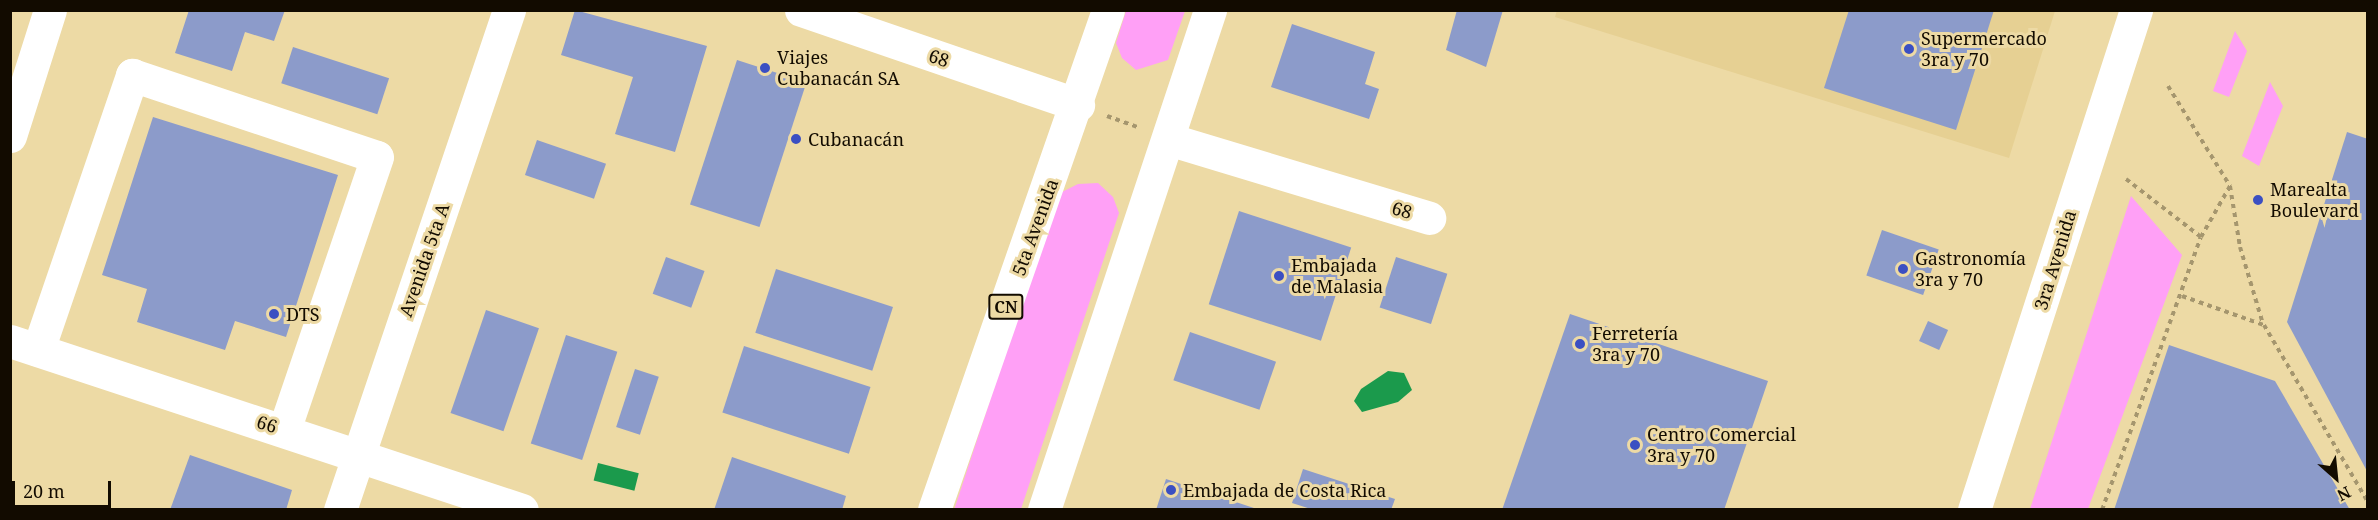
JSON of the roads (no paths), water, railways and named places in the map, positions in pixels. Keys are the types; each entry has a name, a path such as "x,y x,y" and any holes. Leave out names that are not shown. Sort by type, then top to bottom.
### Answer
{"main road":[{"path":"10,136 50,10"},
{"name":"Avenida 5ta A","path":"340,510 509,10"},
{"name":"68","path":"801,10 1078,105"},
{"name":"5ta Avenida","path":"934,510 1078,105 1108,10"},
{"path":"1044,510 1210,10"},
{"name":"3ra Avenida","path":"1974,510 2136,10"},
{"path":"24,345 132,75 377,157 284,430"},
{"name":"68","path":"1168,139 1429,218"},
{"name":"66","path":"24,345 358,453 522,510"}],"place":[{"name":"Supermercado 3ra y 70","path":"1909,49"},
{"name":"Viajes Cubanacán SA","path":"765,68"},
{"name":"Cubanacán","path":"796,139"},
{"name":"Marealta Boulevard","path":"2258,200"},
{"name":"Gastronomía 3ra y 70","path":"1903,269"},
{"name":"Embajada de Malasia","path":"1279,276"},
{"name":"DTS","path":"274,314"},
{"name":"Ferretería 3ra y 70","path":"1580,344"},
{"name":"Centro Comercial 3ra y 70","path":"1635,445"},
{"name":"Embajada de Costa Rica","path":"1171,490"}]}
